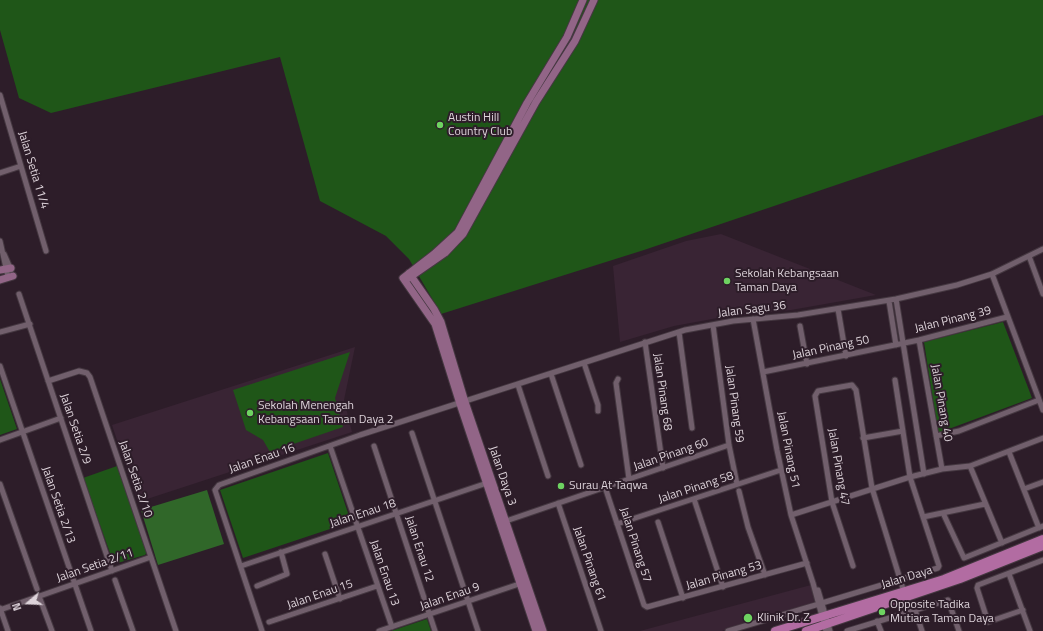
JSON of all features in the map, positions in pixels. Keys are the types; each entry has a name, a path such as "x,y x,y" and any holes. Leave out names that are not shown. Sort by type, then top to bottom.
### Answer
{"main road":[{"name":"Jalan Daya","path":"776,631 826,624 904,592 944,579 1043,539"},
{"name":"Jalan Daya","path":"806,631 960,579 1043,546"}],"street":[{"path":"407,277 458,232 527,103 567,37 583,0"},
{"path":"407,277 426,267 445,253 463,234 532,108 575,41 594,0"},
{"name":"Jalan Setia 11/4","path":"0,95 46,250"},
{"path":"0,173 21,166"},
{"path":"0,241 5,269 11,277 0,280"},
{"name":"Jalan Sagu 36","path":"463,403 679,332 753,319 798,315 896,300 957,285 992,274 1043,249"},
{"path":"1029,256 1043,294"},
{"path":"424,293 420,277 426,267"},
{"path":"992,274 1043,410"},
{"path":"407,277 424,293 438,315 440,329"},
{"path":"407,277 440,329"},
{"name":"Jalan Setia 2/9","path":"20,294 112,571"},
{"path":"896,300 924,474"},
{"path":"889,301 896,345"},
{"path":"838,309 846,356"},
{"name":"Jalan Pinang 39","path":"904,343 1007,317"},
{"name":"Jalan Pinang 51","path":"753,319 781,470 791,515 826,624"},
{"path":"0,332 30,324"},
{"name":"Jalan Pinang 59","path":"713,325 737,484"},
{"path":"800,326 807,364"},
{"name":"Jalan Daya 3","path":"440,329 523,583 543,631"},
{"path":"679,332 692,428"},
{"name":"Jalan Pinang 40","path":"919,340 942,469"},
{"name":"Jalan Pinang 68","path":"645,342 663,468"},
{"name":"Jalan Pinang 50","path":"763,372 904,343"},
{"path":"584,363 598,405 598,411"},
{"name":"Jalan Setia 2/13","path":"0,366 91,631"},
{"name":"Jalan Setia 2/10","path":"48,381 79,371 87,373 90,377 176,631"},
{"path":"551,374 581,466"},
{"path":"618,379 616,383 629,479"},
{"path":"728,631 938,568 939,566 910,477 895,380"},
{"path":"518,385 548,476"},
{"name":"Jalan Pinang 47","path":"853,566 832,502 816,393 852,386 855,387 863,438"},
{"path":"936,436 959,431 1039,400"},
{"name":"Jalan Enau 16","path":"262,631 216,487 218,485 330,446 463,403"},
{"path":"0,440 61,418"},
{"path":"903,431 863,438 872,488 904,592"},
{"path":"412,434 478,631"},
{"path":"791,515 910,477 942,469 970,466 1043,438"},
{"name":"Jalan Pinang 60","path":"506,521 730,445"},
{"name":"Jalan Enau 13","path":"330,446 392,627"},
{"name":"Jalan Enau 12","path":"374,446 435,631"},
{"path":"943,512 964,558 1041,527 1009,452"},
{"path":"970,466 1002,543"},
{"name":"Jalan Pinang 58","path":"617,524 781,470"},
{"name":"Jalan Daya 3","path":"489,482 506,521 536,631"},
{"name":"Jalan Enau 18","path":"240,566 489,482"},
{"path":"1024,490 1043,482"},
{"path":"0,484 37,589"},
{"name":"Jalan Pinang 57","path":"605,487 639,591 644,605 647,607"},
{"path":"739,491 748,527 765,575"},
{"path":"694,499 723,587"},
{"name":"Jalan Pinang 61","path":"558,504 601,631"},
{"path":"923,517 986,504"},
{"path":"658,522 684,598"},
{"path":"257,586 287,574 281,552"},
{"path":"326,554 340,598"},
{"name":"Jalan Setia 2/11","path":"0,609 151,557"},
{"path":"1023,610 988,622 977,588 978,585 1043,560"},
{"name":"Jalan Pinang 53","path":"647,607 807,563"},
{"path":"1009,574 1030,631"},
{"path":"115,580 133,631"},
{"name":"Jalan Enau 9","path":"379,631 523,583"},
{"name":"Jalan Enau 15","path":"269,622 378,586"},
{"path":"40,596 52,631"},
{"path":"847,631 948,600 959,631"},
{"path":"0,609 8,631"},
{"path":"914,610 922,631"},
{"path":"878,621 881,631"}],"shaded area":[{"name":"Sekolah Kebangsaan Taman Daya","path":"721,234 876,295 791,310 723,317 674,326 620,342 613,266 686,241"},
{"name":"Sekolah Menengah Kebangsaan Taman Daya 2","path":"355,347 344,400 352,432 138,502 112,425"},
{"path":"811,585 816,604 722,631 640,631"}],"green space":[{"path":"0,0 1043,0 1043,115 644,250 441,314 409,259 386,236 320,201 280,57 51,113 19,98 0,30"},
{"path":"1003,322 1032,398 938,433 924,342"},
{"path":"350,352 335,398 343,427 270,452 263,440 246,430 233,390"},
{"path":"0,379 17,429 0,435"},
{"path":"328,453 351,522 243,558 220,490"},
{"path":"117,466 147,552 145,555 114,564 83,478"},
{"path":"207,490 224,544 158,565 141,510"},
{"path":"427,619 431,631 391,631"}],"place":[{"name":"Austin Hill Country Club","path":"440,125"},
{"name":"Sekolah Kebangsaan Taman Daya","path":"727,281"},
{"name":"Sekolah Menengah Kebangsaan Taman Daya 2","path":"250,413"},
{"name":"Surau At Taqwa","path":"561,486"},
{"name":"Opposite Tadika Mutiara Taman Daya","path":"882,612"},
{"name":"Klinik Dr. Z","path":"748,618"}]}
